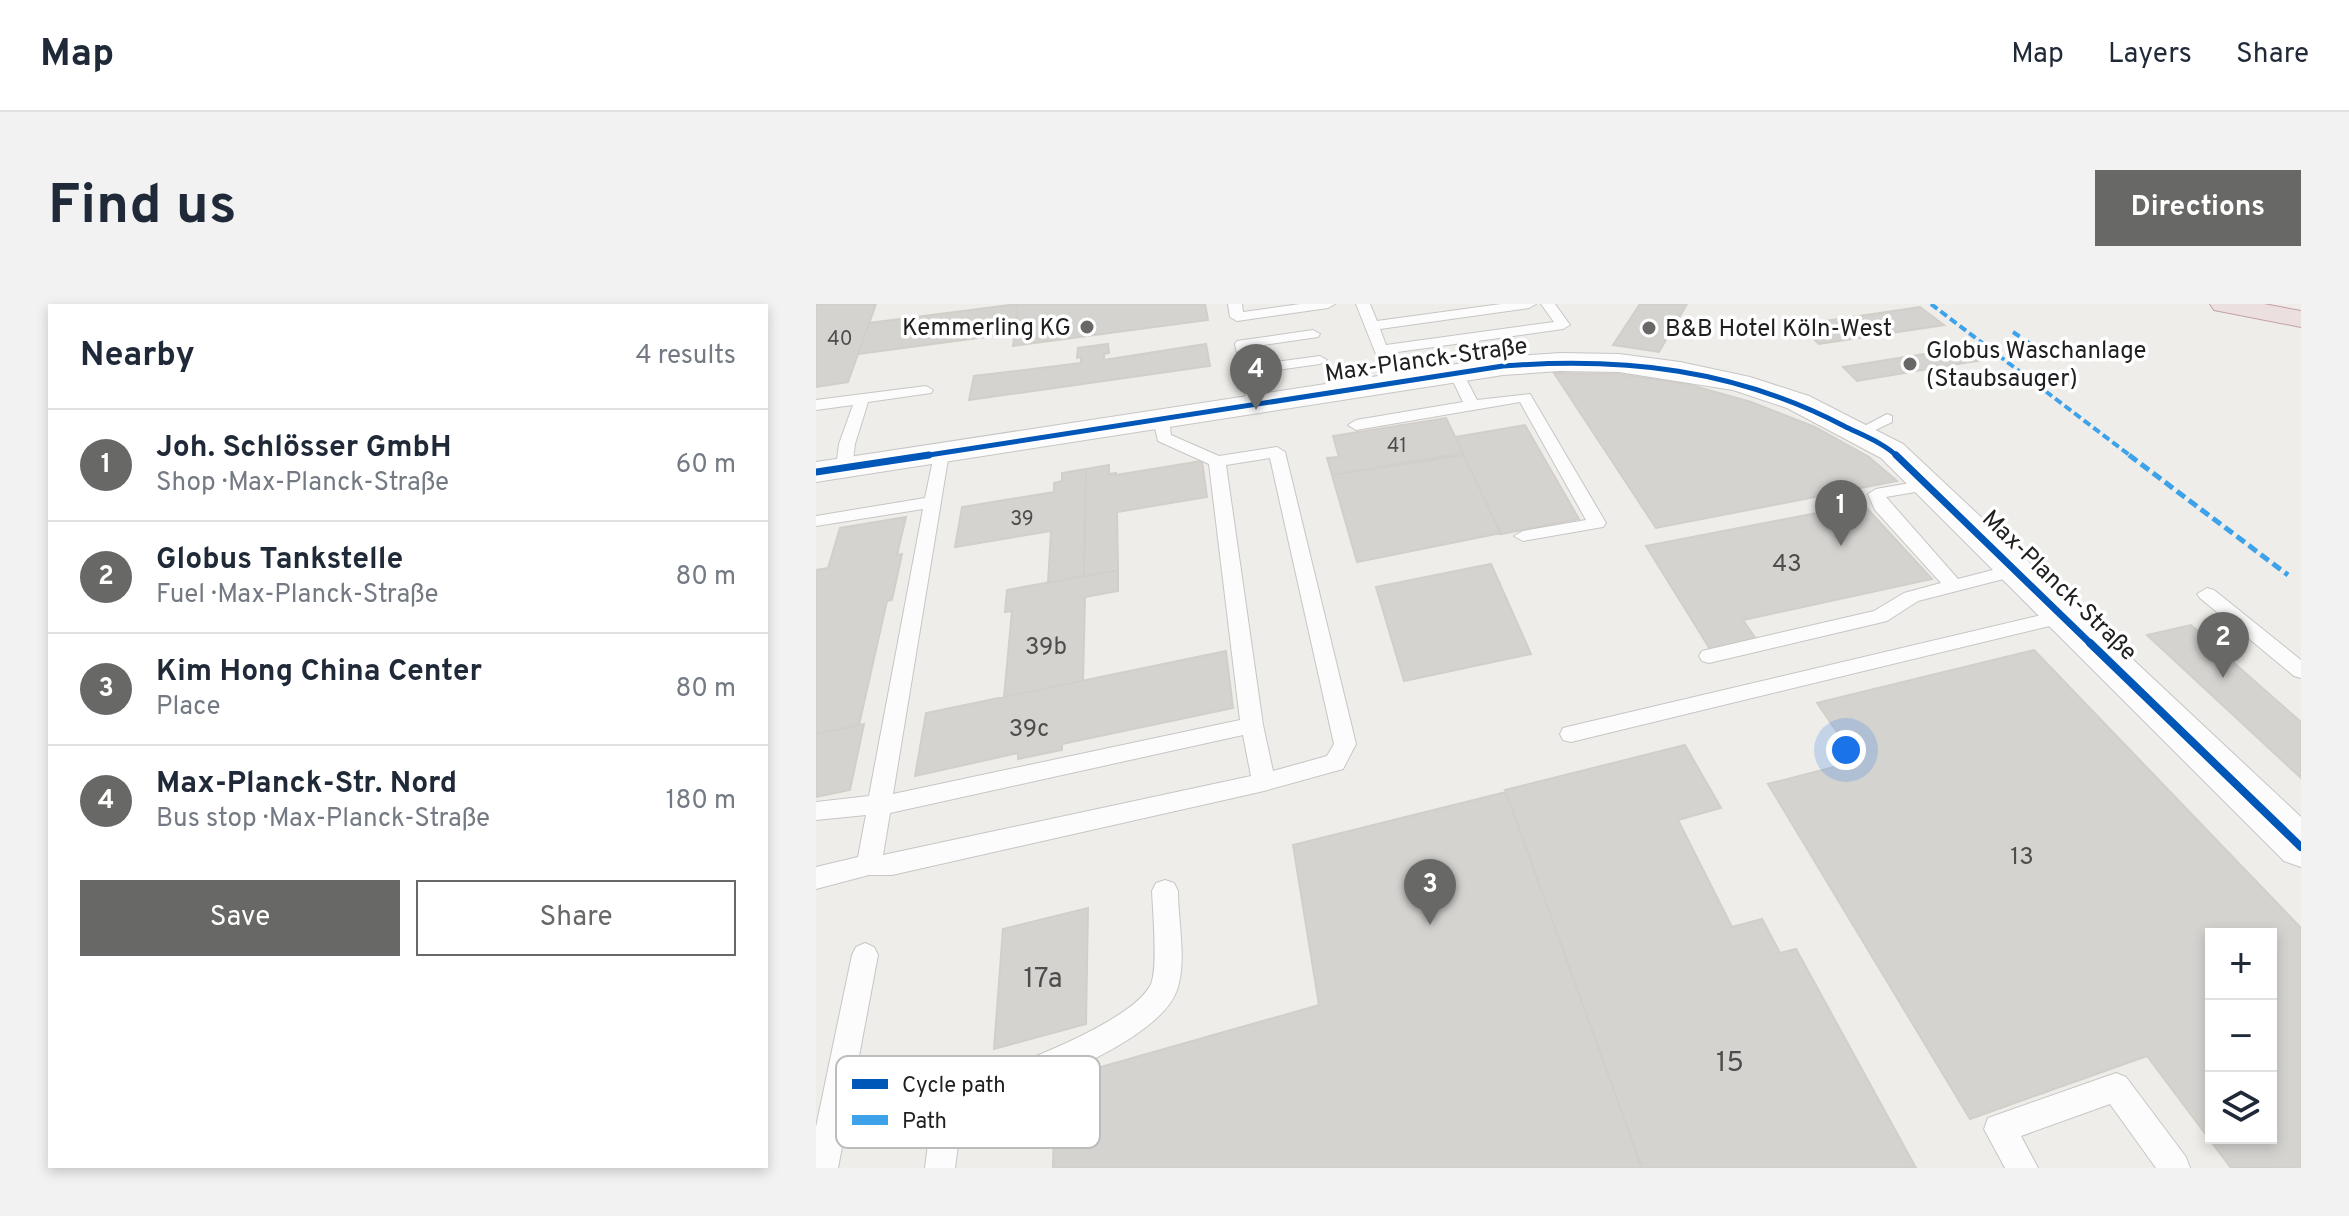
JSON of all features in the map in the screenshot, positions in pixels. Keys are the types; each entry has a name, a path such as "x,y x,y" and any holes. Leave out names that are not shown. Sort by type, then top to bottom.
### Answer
{"highway":[{"path":"2223,304 2301,319"}],"street":[{"name":"Max-Planck-Straße","path":"830,470 1394,382 1560,362 1619,363 1740,383 1874,426 1892,451 2301,847"}],"lane":[{"path":"1235,304 1237,317 1328,304"},
{"path":"1363,304 1394,382"},
{"path":"1371,326 1529,304"},
{"path":"1381,350 1563,325 1548,304"},
{"path":"1253,405 1242,344 1313,334"},
{"path":"1247,370 1320,360"},
{"path":"1456,373 1472,405"},
{"path":"816,405 926,390"},
{"path":"1356,425 1525,397 1597,523 1523,536"},
{"path":"830,470 847,444 862,399"},
{"path":"816,878 869,865 892,865 1264,782 1335,763 1345,744 1277,452 1217,461 1164,438 1161,419"},
{"path":"869,865 941,453"},
{"path":"1217,461 1252,725 1264,782"},
{"path":"1927,485 1876,494 1881,506 1953,585"},
{"path":"816,521 932,502"},
{"path":"1709,656 1880,616 1911,597 2016,570"},
{"path":"2207,594 2301,671"},
{"path":"1571,734 2063,616"},
{"path":"816,811 908,802 1252,725"},
{"path":"1062,1056 1095,1042 1145,1012 1165,988 1165,891"},
{"path":"845,1056 865,955"},
{"path":"2023,1168 1999,1129 2116,1087 2175,1168"},
{"path":"823,1168 836,1102"},
{"path":"940,1168 943,1148"}],"building":[{"name":"Kemmerling KG","path":"816,304 876,304 848,382 816,387"},
{"path":"1018,304 1015,333 858,354 869,323"},
{"name":"Kemmerling KG","path":"1018,304 1205,304 1208,320 1013,346"},
{"name":"B&B Hotel Köln-West","path":"1640,304 1687,304 1659,352 1613,345"},
{"path":"1920,307 1944,325 1819,344 1798,325"},
{"path":"1108,344 1109,353 1104,354 1104,360 1206,344 1210,366 969,400 974,376 1081,363 1081,357 1077,358 1078,348"},
{"path":"1973,346 1989,359 1977,361 1961,348"},
{"name":"Globus Waschanlage (Staubsauger)","path":"1961,348 1977,361 1857,381 1843,367"},
{"path":"1554,373 1617,374 1687,384 1751,402 1815,427 1869,457 1897,481 1656,528"},
{"path":"1446,418 1464,455 1332,475 1327,458 1339,457 1333,436"},
{"path":"1525,425 1579,519 1501,534 1455,437"},
{"path":"1462,453 1501,533 1357,562 1332,475"},
{"path":"1202,461 1207,497 1117,512 1118,570 1084,576 1086,469 1109,465 1109,474 1116,475"},
{"path":"1086,469 1084,576 1048,583 1051,531 955,547 962,507 1054,492 1054,483 1062,481 1062,473"},
{"path":"1863,504 1932,579 1743,620 1756,639 1710,649 1646,546"},
{"path":"906,517 897,555 902,554 892,600 887,601 859,725 816,734 816,570 828,568 840,528"},
{"path":"1491,564 1531,654 1404,681 1376,587"},
{"path":"1118,570 1118,591 1085,597 1083,681 1004,697 1012,611 1005,612 1007,590"},
{"path":"2191,625 2301,722 2301,778 2147,635"},
{"path":"2034,650 2301,928 2301,1168 2231,1168 2213,1144 2277,1144 2277,928 2205,928 2205,1133 2147,1056 1970,1119 1768,784 1857,761 1817,703"},
{"path":"1226,651 1233,708 1062,744 1062,750 1018,759 1018,753 915,776 926,713"},
{"path":"864,724 850,790 816,797 816,734"},
{"path":"1685,745 1721,808 1678,820 1732,927 1762,919 1780,953 1796,949 1916,1168 1642,1168 1505,790"},
{"path":"1506,792 1642,1168 1053,1168 1053,1148 1100,1148 1100,1067 1319,1005 1293,845"},
{"path":"1088,908 1086,1024 994,1049 1003,929"}],"marked path":[{"path":"1931,304 2288,575"},
{"path":"2013,332 2048,356"}],"cycle path":[{"path":"816,472 1503,366 1560,362 1619,363 1740,383 1798,402 1892,451 2301,847"}],"place":[{"name":"Kemmerling KG","path":"1087,327"},
{"name":"B&B Hotel Köln-West","path":"1649,328"},
{"name":"Globus Waschanlage (Staubsauger)","path":"1910,364"},
{"name":"Max-Planck-Str. Nord","path":"1256,410"},
{"name":"Joh. Schlösser GmbH","path":"1841,546"},
{"name":"Globus Tankstelle","path":"2223,678"},
{"name":"Kim Hong China Center","path":"1430,925"}]}
